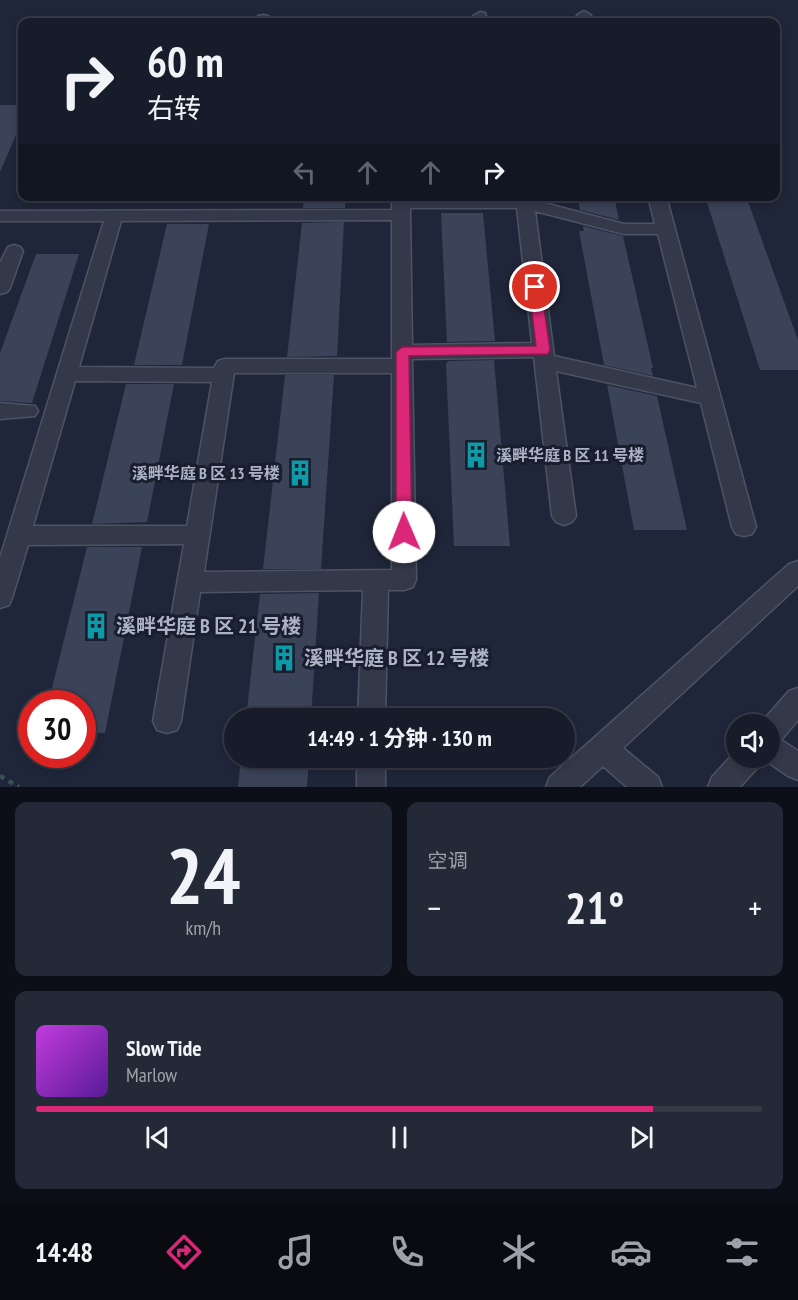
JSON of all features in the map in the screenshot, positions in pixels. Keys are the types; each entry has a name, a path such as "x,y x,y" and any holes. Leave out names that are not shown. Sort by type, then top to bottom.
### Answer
{"street":[{"path":"9,216 22,201"},
{"path":"0,598 67,374 124,215 134,201"},
{"path":"9,216 124,215 499,201"},
{"path":"524,201 564,516"},
{"path":"527,201 624,229 665,229"},
{"path":"658,201 744,527"},
{"path":"189,582 404,580 401,205"},
{"path":"0,288 14,250"},
{"path":"167,721 225,366 544,356 710,398"},
{"path":"67,374 223,375"},
{"path":"0,411 27,411"},
{"path":"19,536 197,535"},
{"path":"560,787 798,571"},
{"path":"372,708 376,580"},
{"path":"780,721 798,700"},
{"path":"603,748 648,787"},
{"path":"780,755 798,767"},
{"path":"371,768 371,787"},
{"path":"722,787 739,768"}],"path":[{"path":"0,776 19,787"}],"building":[{"path":"0,105 18,105 18,130 0,172"},
{"path":"304,201 346,201 345,208 303,208"},
{"path":"578,201 615,201 619,220 580,210"},
{"path":"707,201 748,201 798,340 798,370 760,370"},
{"path":"441,213 483,213 495,341 447,342"},
{"path":"344,222 337,356 287,357 302,223"},
{"path":"167,224 209,224 182,365 134,365"},
{"path":"583,226 623,236 653,376 604,365 579,231 584,231"},
{"path":"36,254 79,254 32,403 0,401 0,353"},
{"name":"溪畔华庭 B 区 11 号楼","path":"494,360 510,546 454,546 446,364 448,361"},
{"name":"溪畔华庭 B 区 13 号楼","path":"285,375 334,375 321,569 263,569"},
{"path":"126,384 174,384 147,522 92,524"},
{"path":"607,385 657,396 687,530 634,530"},
{"name":"溪畔华庭 B 区 21 号楼","path":"87,547 142,547 105,733 96,733 96,690 51,690"},
{"name":"溪畔华庭 B 区 12 号楼","path":"319,593 312,708 247,708 260,594"},
{"path":"240,768 308,768 307,787 238,787"}],"place":[{"name":"溪畔华庭 B 区 11 号楼","path":"476,455"},
{"name":"溪畔华庭 B 区 13 号楼","path":"300,473"},
{"name":"溪畔华庭 B 区 21 号楼","path":"96,626"},
{"name":"溪畔华庭 B 区 12 号楼","path":"284,658"}],"route":[{"path":"404,532 402,352 543,350 535,287"}]}
